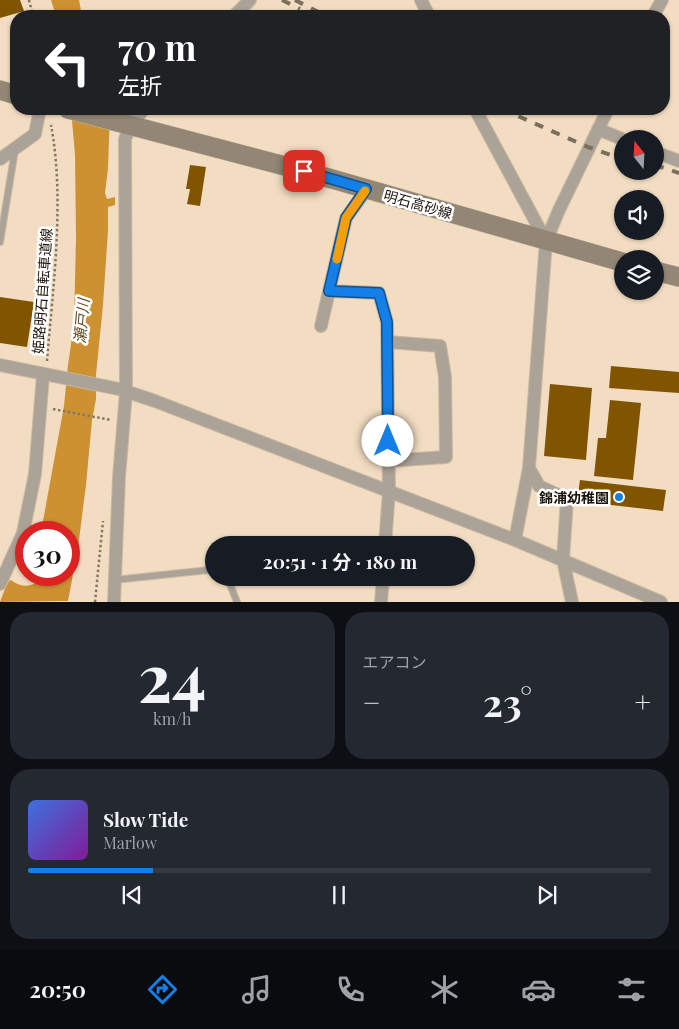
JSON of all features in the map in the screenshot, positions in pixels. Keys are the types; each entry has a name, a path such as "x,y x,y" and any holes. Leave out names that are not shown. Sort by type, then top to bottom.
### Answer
{"main road":[{"name":"明石高砂線","path":"92,115 366,189 614,260"},
{"path":"664,273 679,277"}],"street":[{"path":"240,10 250,0"},
{"path":"0,159 36,134 44,115"},
{"path":"114,602 123,390 125,123 136,115"},
{"path":"478,115 546,241"},
{"path":"515,540 528,468 546,241 605,115"},
{"path":"598,129 614,136"},
{"path":"664,155 679,161"},
{"path":"321,326 346,218 366,189"},
{"path":"329,291 379,293 387,322 389,492 386,536"},
{"path":"388,342 440,346 445,377 446,457 388,461"},
{"path":"0,365 123,390 515,540 661,602"},
{"path":"0,584 23,534 36,474 46,375"},
{"path":"528,468 539,486 567,499 562,560 572,602"},
{"path":"381,602 382,586"}],"lane":[{"path":"0,242 15,149"},
{"path":"114,580 205,570"},
{"path":"231,586 237,602"}],"path":[{"name":"姫路明石自転車道線","path":"46,115 55,146 57,220 46,375"},
{"path":"46,408 110,420"}],"water":[{"path":"51,0 79,0 81,10 54,10"},
{"path":"72,115 90,115 91,125 97,140 93,157 93,171 95,174 106,130 102,115 110,115 108,169 105,193 107,199 115,197 115,205 108,207 96,399 80,532 80,521 43,521 64,406 74,323 75,155"},
{"path":"11,580 15,582 15,586 71,586 68,601 0,602 8,581"}],"building":[{"path":"0,0 20,0 24,10 10,10 10,15 0,18"},
{"path":"190,165 206,167 200,206 187,204 190,189 186,189"},
{"path":"0,297 34,302 27,347 0,343"},
{"path":"611,366 679,372 679,393 609,388"},
{"path":"550,384 592,388 586,460 544,456"},
{"path":"610,400 641,403 633,480 594,476 598,438 606,438"},
{"path":"580,480 666,490 663,511 577,501"}],"waterway":[{"name":"瀬戸川","path":"91,204 98,115"}],"railway":[{"path":"282,0 300,9"},
{"path":"295,0 314,10"},
{"path":"516,115 588,147 614,156"},
{"path":"664,168 679,173"}],"slow traffic":[{"path":"337,259 346,218 365,191"}],"place":[{"name":"錦浦幼稚園","path":"619,497"}],"route":[{"path":"304,171 366,189 346,218 329,291 379,293 387,322 388,441"}]}
